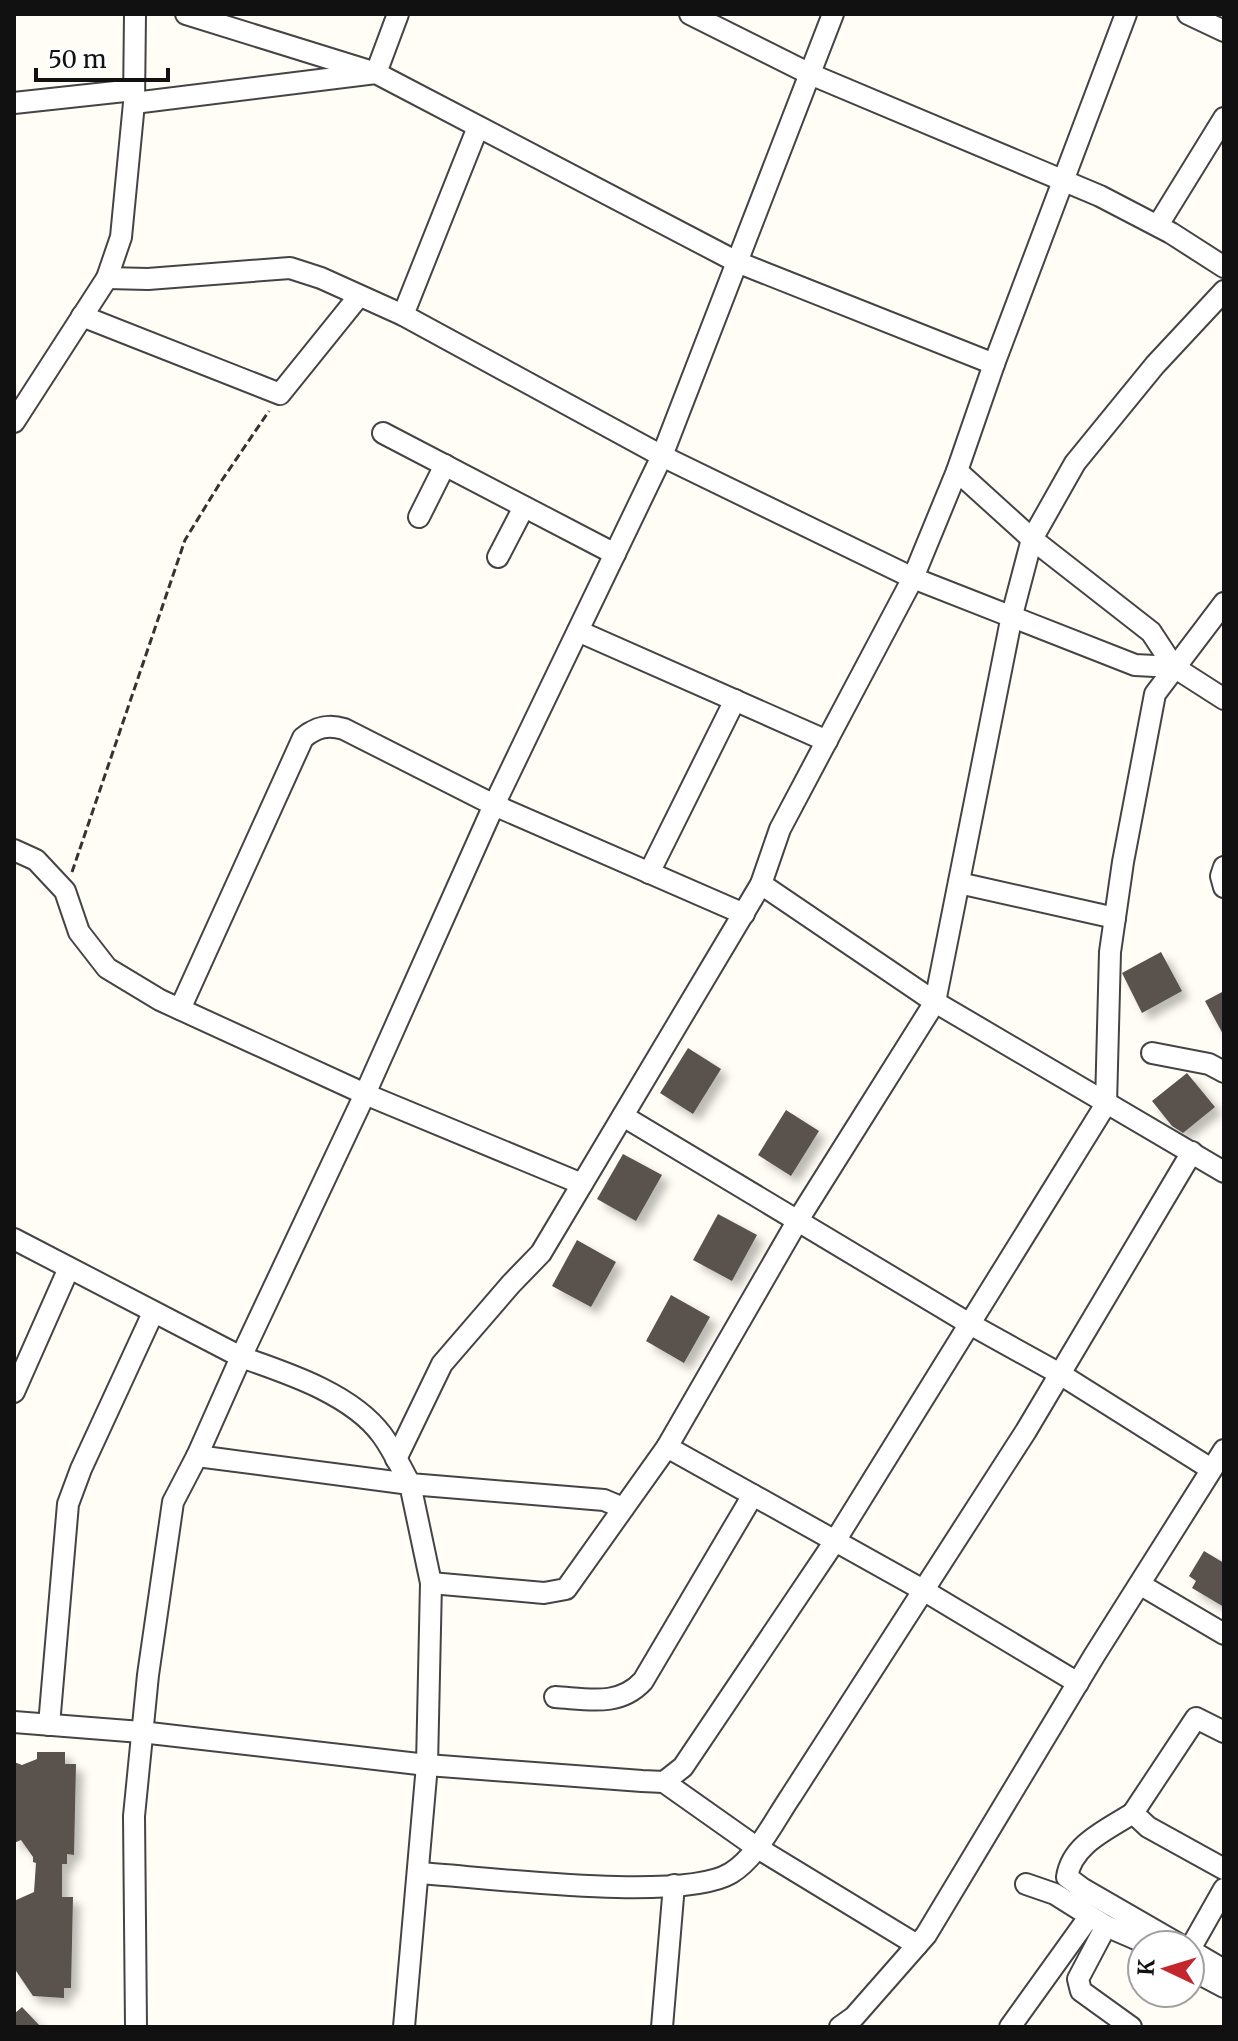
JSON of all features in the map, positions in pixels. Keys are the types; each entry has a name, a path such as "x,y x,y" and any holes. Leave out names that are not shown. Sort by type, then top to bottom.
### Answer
{"street":[{"path":"14,422 107,278 121,237 134,97 135,14"},
{"path":"186,14 376,73 737,262 994,364"},
{"path":"376,73 398,14"},
{"path":"690,14 810,74 1063,181 1158,225 1224,267"},
{"path":"136,2027 134,1816 141,1732 173,1502 365,1094 494,805 662,456 833,14"},
{"path":"396,1459 442,1364 541,1253 761,884 780,829 913,578 957,471 994,364 1126,14"},
{"path":"1188,14 1224,31"},
{"path":"14,103 134,97 376,73"},
{"path":"1158,225 1224,118"},
{"path":"403,315 478,127"},
{"path":"107,278 148,279 290,268 321,278 403,315 662,456 913,578 1135,665 1174,667"},
{"path":"431,1583 544,1593 566,1589 667,1447 798,1220 935,1002 1012,615 1032,539 1075,463 1155,365 1224,291"},
{"path":"82,316 280,394 359,296"},
{"path":"383,433 615,554"},
{"path":"419,517 445,465"},
{"path":"957,471 1032,539 1151,632 1174,667 1224,699"},
{"path":"498,557 524,507"},
{"path":"664,1782 683,1767 835,1541 1106,1104 1110,952 1123,862 1155,694 1224,603"},
{"path":"578,631 827,741"},
{"path":"649,873 735,700"},
{"path":"180,1009 303,738 311,731 327,726 344,729 494,805 744,914"},
{"path":"14,850 36,860 65,891 79,932 107,968 180,1009 365,1094 582,1184"},
{"path":"1224,867 1221,876 1224,887"},
{"path":"959,883 1115,918"},
{"path":"761,884 935,1002 1224,1172"},
{"path":"1152,1053 1209,1064 1224,1072"},
{"path":"623,1116 968,1323 1060,1374 1211,1469"},
{"path":"419,1873 635,1888 715,1882 734,1872 756,1847 923,1590 1060,1374 1192,1152"},
{"path":"14,1239 241,1357 287,1372 345,1401 381,1433 410,1484 431,1583 427,1765 404,2027"},
{"path":"14,1392 69,1268"},
{"path":"49,1725 68,1504 153,1313"},
{"path":"667,1447 923,1590 1078,1683"},
{"path":"854,2024 917,1945 1224,1450"},
{"path":"197,1456 410,1484 604,1500 623,1508"},
{"path":"555,1697 611,1700 635,1689 643,1681 753,1495"},
{"path":"1141,1585 1224,1634"},
{"path":"1152,1929 1067,1877 1069,1862 1082,1847 1133,1813 1196,1718 1224,1732"},
{"path":"14,1722 141,1732 427,1765 664,1782 756,1847 917,1945"},
{"path":"1133,1813 1148,1827 1224,1869"},
{"path":"1026,1884 1055,1894 1098,1921 1126,1934"},
{"path":"662,2027 674,1885"},
{"path":"1202,1929 1224,1889"},
{"path":"1010,2027 1098,1921"},
{"path":"1098,1921 1078,1979 1081,1991 1131,2027"},
{"path":"1206,1959 1224,1970"},
{"path":"1206,1977 1224,1987"}],"path":[{"path":"65,891 185,540 280,394"}],"building":[{"path":"1161,952 1182,991 1142,1013 1122,973"},
{"path":"1224,991 1224,1036 1205,1001"},
{"path":"688,1048 721,1069 693,1114 660,1093"},
{"path":"1187,1073 1215,1107 1183,1133 1172,1126 1152,1101"},
{"path":"786,1110 819,1131 791,1176 758,1155"},
{"path":"623,1154 662,1175 636,1221 597,1199"},
{"path":"718,1214 757,1235 732,1281 693,1260"},
{"path":"577,1240 616,1262 591,1307 552,1286"},
{"path":"671,1295 710,1317 684,1363 646,1341"},
{"path":"1204,1551 1224,1563 1224,1607 1192,1588 1196,1581 1189,1576"},
{"path":"37,1752 65,1752 65,1764 76,1764 74,1855 67,1854 67,1864 62,1864 62,1897 73,1897 71,1988 64,1988 64,1998 33,1996 14,1968 14,1901 34,1892 36,1863 21,1840 14,1843 14,1762 22,1765 37,1759"},
{"path":"22,2007 41,2027 14,2027 14,2014"}]}
